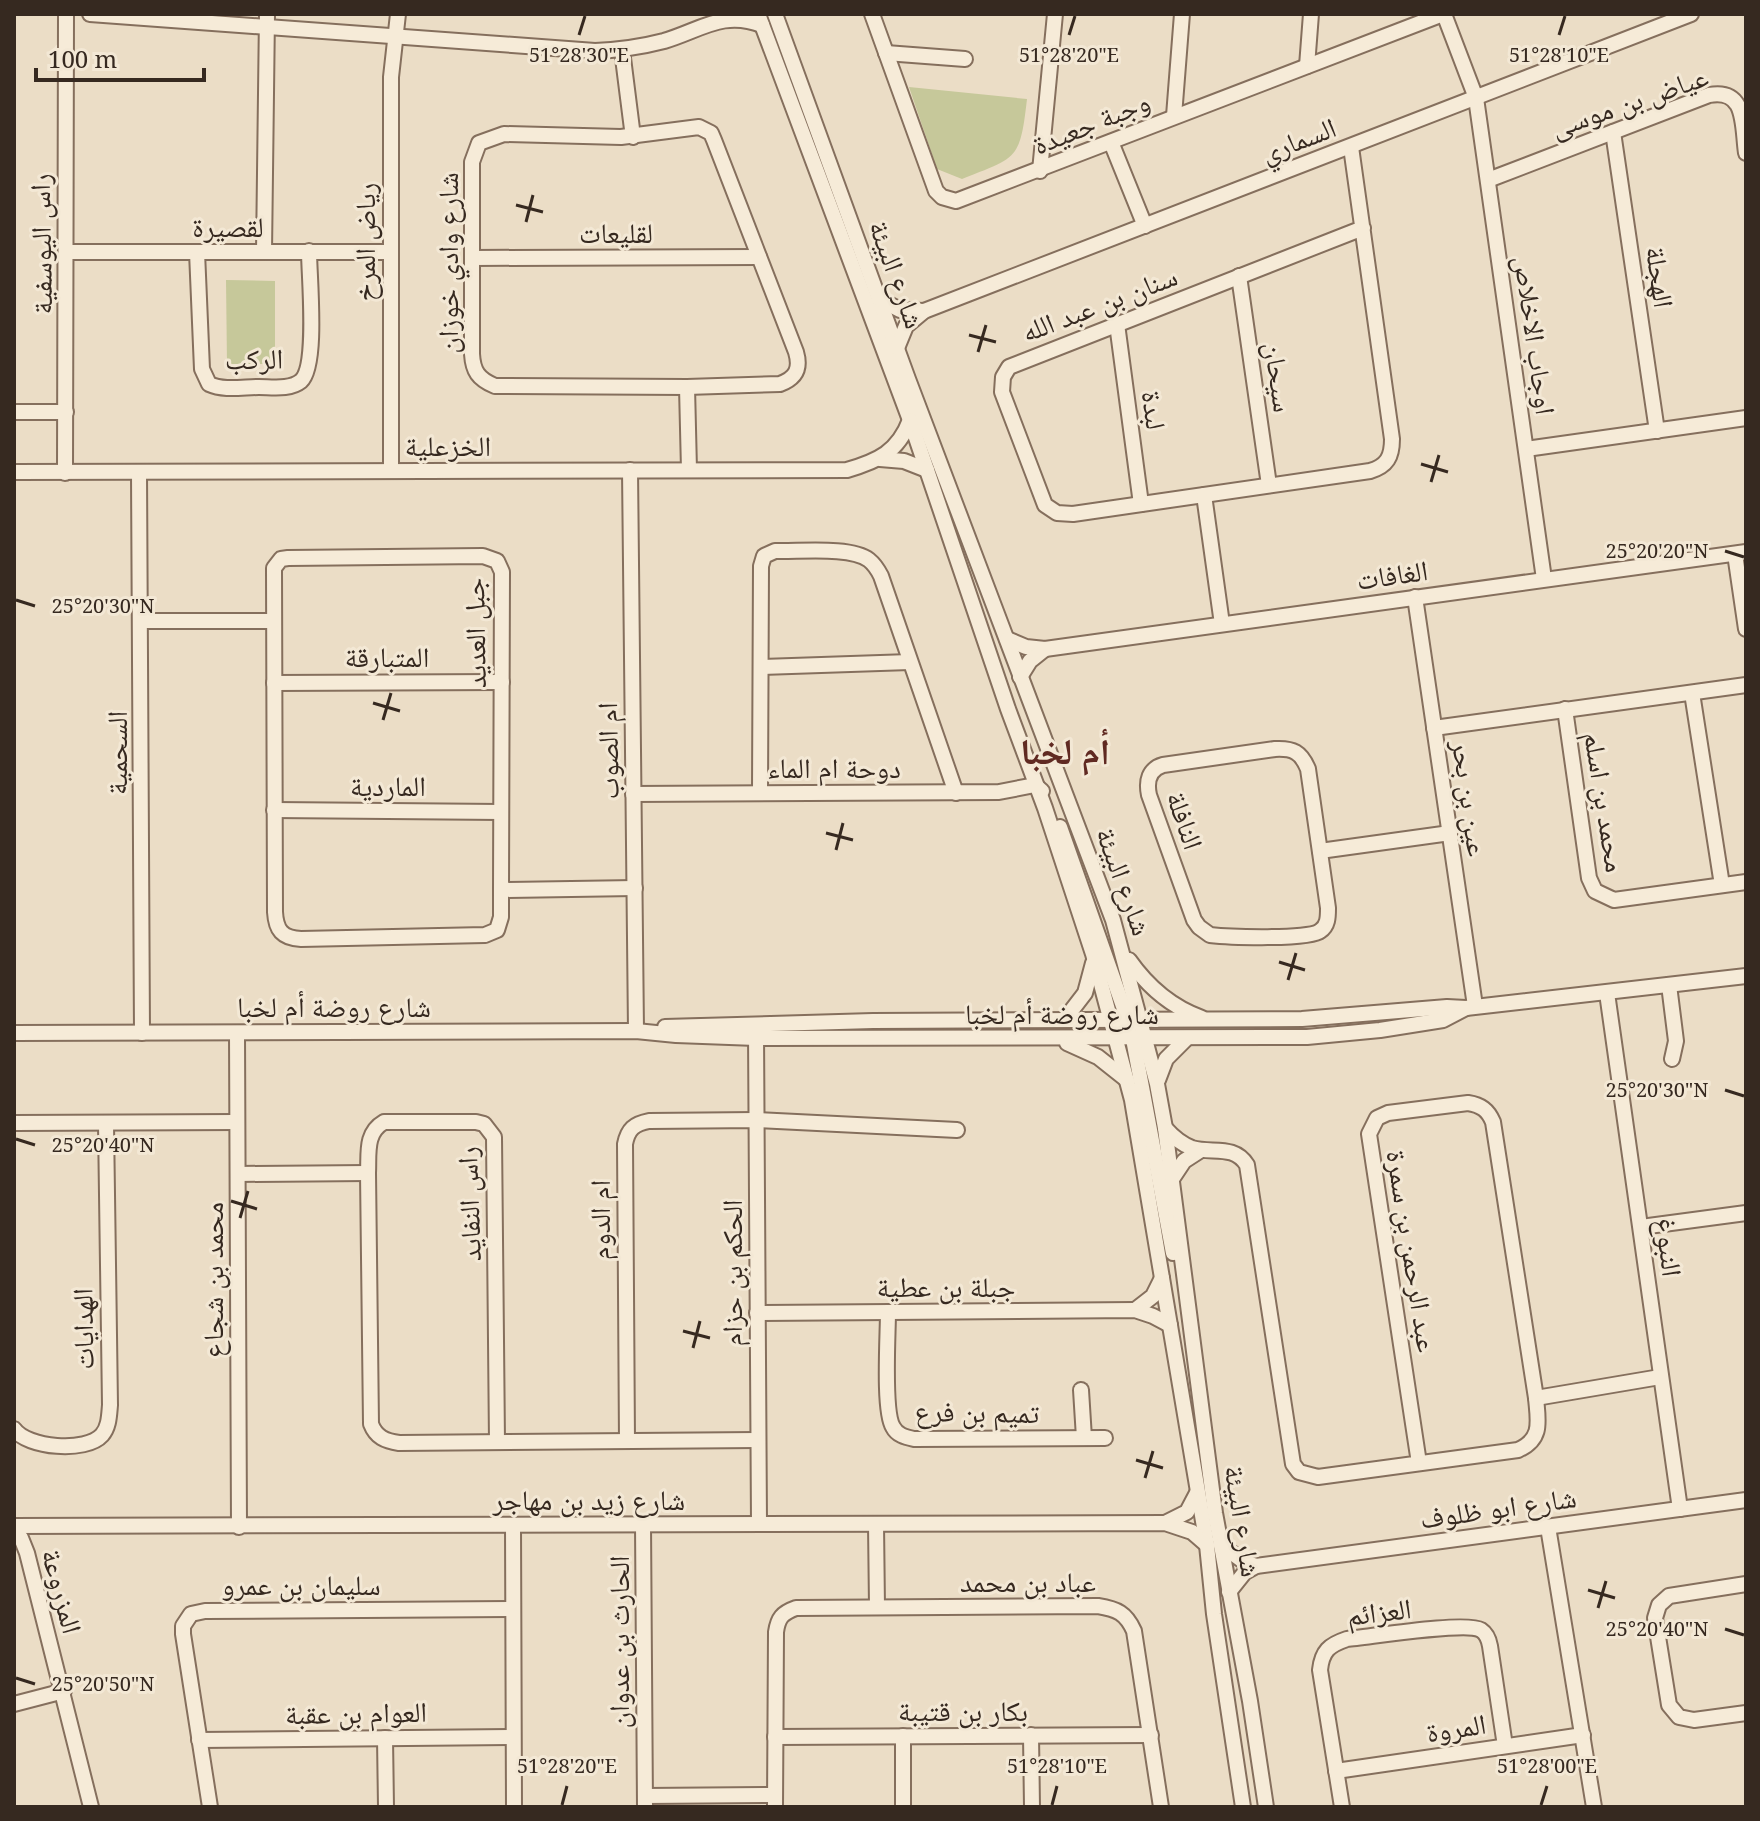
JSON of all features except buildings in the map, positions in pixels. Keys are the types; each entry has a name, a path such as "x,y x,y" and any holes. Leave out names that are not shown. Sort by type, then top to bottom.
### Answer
{"street":[{"name":"راس اليوسفية","path":"65,473 66,14"},
{"path":"90,14 266,20 394,38 622,50 666,40 727,16 760,19"},
{"name":"رياض المرخ","path":"391,471 390,252 394,38 398,14"},
{"name":"شارع البيئة","path":"775,14 1121,945 1126,1020 1117,1039 1127,1080 1198,1490 1229,1592 1266,1807"},
{"name":"وجبة جعيدة","path":"872,14 934,185 948,200 964,199 1040,171 1174,116 1444,14"},
{"path":"1040,171 1055,14"},
{"path":"1174,116 1182,14"},
{"path":"1307,66 1311,14"},
{"name":"اوجاب الاخلاص","path":"1444,14 1476,98 1544,579"},
{"name":"السماري","path":"924,311 1691,14"},
{"name":"شارع البيئة","path":"760,19 910,420 1093,954 1139,1039 1157,1084 1186,1291 1214,1545 1214,1614 1243,1807"},
{"path":"264,252 266,20"},
{"path":"622,50 633,137"},
{"path":"886,53 965,59"},
{"name":"عياض بن موسى","path":"1488,180 1709,95 1722,93 1737,103 1746,153"},
{"name":"شارع وادي خوزان","path":"699,127 711,133 796,352 798,372 790,380 780,384 687,387 495,386 477,375 472,365 472,162 479,143 504,134 633,137 699,127"},
{"name":"الهجلة","path":"1613,132 1657,431"},
{"path":"1111,142 1145,226"},
{"name":"سنان بن عبد الله","path":"1351,147 1363,228 1392,451 1388,461 1370,471 1073,514 1051,510 1041,499 1002,392 1003,377 1009,367 1363,228"},
{"name":"الركب","path":"197,252 202,369 209,384 223,388 289,387 307,374 311,354 309,251"},
{"name":"لقصيرة","path":"67,252 390,252"},
{"name":"لقليعات","path":"473,258 759,257"},
{"name":"سيحان","path":"1239,276 1269,485"},
{"path":"879,299 900,310 924,311"},
{"path":"897,348 906,326 924,311"},
{"name":"لبدة","path":"1117,324 1141,504"},
{"path":"687,387 689,470"},
{"path":"14,412 66,412"},
{"path":"1526,449 1746,418"},
{"path":"880,459 898,442 910,420"},
{"name":"الخزعلية","path":"14,472 847,470 880,459 904,461 927,470"},
{"name":"ام الصوب","path":"630,470 636,1031"},
{"name":"السحمية","path":"139,472 142,1033"},
{"path":"1204,495 1222,624"},
{"path":"760,792 761,566 764,556 775,551 844,552 868,559 881,576 956,793"},
{"path":"1741,553 1746,629"},
{"name":"الغافات","path":"1007,639 1026,647 1045,649 1741,553"},
{"name":"جبل العديد","path":"491,558 497,561 502,572 501,890 500,924 492,934 301,939 286,937 277,928 273,621 274,568 281,559 491,558"},
{"name":"عين بن بحر","path":"1415,597 1450,833 1470,1007"},
{"path":"141,621 273,621"},
{"path":"1020,677 1030,661 1045,649"},
{"path":"761,667 910,662"},
{"name":"المتبارقة","path":"274,683 502,682"},
{"name":"محمد بن اسلم","path":"1434,728 1746,685"},
{"path":"1692,693 1722,885"},
{"name":"محمد بن اسلم","path":"1565,709 1589,878 1595,891 1614,900 1746,882"},
{"name":"النافلة","path":"1275,749 1294,750 1301,755 1308,769 1320,851 1328,915 1322,930 1307,936 1210,935 1194,920 1149,795 1149,776 1152,770 1163,765 1275,749"},
{"path":"1035,785 1051,803 1082,885 1126,1020 1124,1027 1139,1039 1176,1269 1186,1291"},
{"name":"دوحة ام الماء","path":"633,794 956,793 999,792 1035,785"},
{"name":"الماردية","path":"274,810 501,812"},
{"path":"1320,851 1450,833"},
{"path":"501,890 635,888"},
{"path":"1121,945 1137,971 1157,992 1183,1010 1212,1021"},
{"path":"1065,1019 1085,993 1093,954"},
{"name":"شارع روضة أم لخبا","path":"655,1031 670,1026 755,1023 1065,1019 1212,1021 1350,1016 1470,1007 1746,976"},
{"path":"1669,985 1676,1041 1672,1059"},
{"name":"النبوغ","path":"1607,993 1680,1509"},
{"name":"شارع روضة أم لخبا","path":"14,1033 655,1031 676,1035 756,1038 1307,1037 1443,1020 1470,1007"},
{"name":"الحكم بن حزام","path":"755,1023 759,1524"},
{"name":"محمد بن شجاع","path":"237,1033 239,1527"},
{"path":"1055,1039 1098,1057 1127,1080"},
{"path":"1157,1084 1166,1059 1186,1039"},
{"name":"عبد الرحمن بن سمرة","path":"1165,1128 1181,1143 1201,1150 1233,1152 1240,1155 1247,1165 1293,1464 1299,1472 1318,1477 1518,1450 1527,1446 1538,1433 1536,1398 1490,1115 1479,1105 1468,1103 1381,1115 1373,1122 1369,1134 1419,1463"},
{"path":"757,1120 957,1130"},
{"name":"ام الدوم","path":"627,1441 626,1136 634,1126 649,1121 757,1120"},
{"path":"14,1123 237,1122"},
{"name":"راس النفايد","path":"497,1442 494,1137 484,1124 476,1122 384,1122 373,1130 370,1137 368,1173 371,1413 375,1432 382,1439 399,1443 758,1440"},
{"name":"الهدايات","path":"14,1429 29,1442 82,1444 98,1439 107,1424 110,1405 106,1124"},
{"path":"1172,1179 1184,1161 1201,1150"},
{"path":"238,1174 368,1173"},
{"path":"1641,1227 1746,1213"},
{"path":"1135,1310 1153,1296 1162,1276"},
{"name":"جبلة بن عطية","path":"757,1313 1135,1310 1170,1325"},
{"name":"تميم بن فرع","path":"888,1312 889,1416 896,1432 904,1437 1105,1438"},
{"path":"1536,1398 1660,1377"},
{"name":"تميم بن فرع","path":"1081,1390 1084,1438"},
{"path":"1165,1523 1187,1512 1198,1490"},
{"name":"شارع ابو ظلوف","path":"1256,1566 1746,1500"},
{"name":"شارع زيد بن مهاجر","path":"14,1529 1165,1523 1192,1532 1214,1545"},
{"name":"الحارث بن عدوان","path":"643,1524 645,1801"},
{"path":"876,1524 877,1607"},
{"path":"513,1525 514,1807"},
{"path":"1548,1527 1594,1807"},
{"name":"المزروعة","path":"14,1529 27,1553 91,1807"},
{"path":"1214,1545 1256,1566 1235,1581 1229,1592"},
{"path":"1746,1584 1669,1596 1659,1605 1655,1618 1669,1705 1679,1717 1694,1720 1746,1713"},
{"name":"عباد بن محمد","path":"645,1801 775,1801 776,1632 781,1616 796,1608 1114,1608 1123,1613 1134,1631 1161,1807"},
{"name":"سليمان بن عمرو","path":"210,1807 183,1634 186,1620 191,1614 205,1611 513,1609"},
{"name":"العزائم","path":"1342,1807 1320,1670 1326,1650 1347,1639 1460,1627 1480,1630 1488,1637 1490,1646 1505,1746"},
{"path":"14,1704 64,1691"},
{"path":"1031,1735 1032,1807"},
{"name":"بكار بن قتيبة","path":"775,1737 1151,1735"},
{"name":"المروة","path":"1336,1771 1583,1735"},
{"path":"903,1736 903,1807"},
{"name":"العوام بن عقبة","path":"199,1740 513,1737"},
{"path":"385,1738 386,1807"}],"green space":[{"path":"909,87 1027,99 1022,134 1013,154 995,166 962,179 937,169"},
{"path":"226,280 275,281 275,364 227,364"}],"district":[{"name":"أم لخبا","path":"1065,750"}]}
